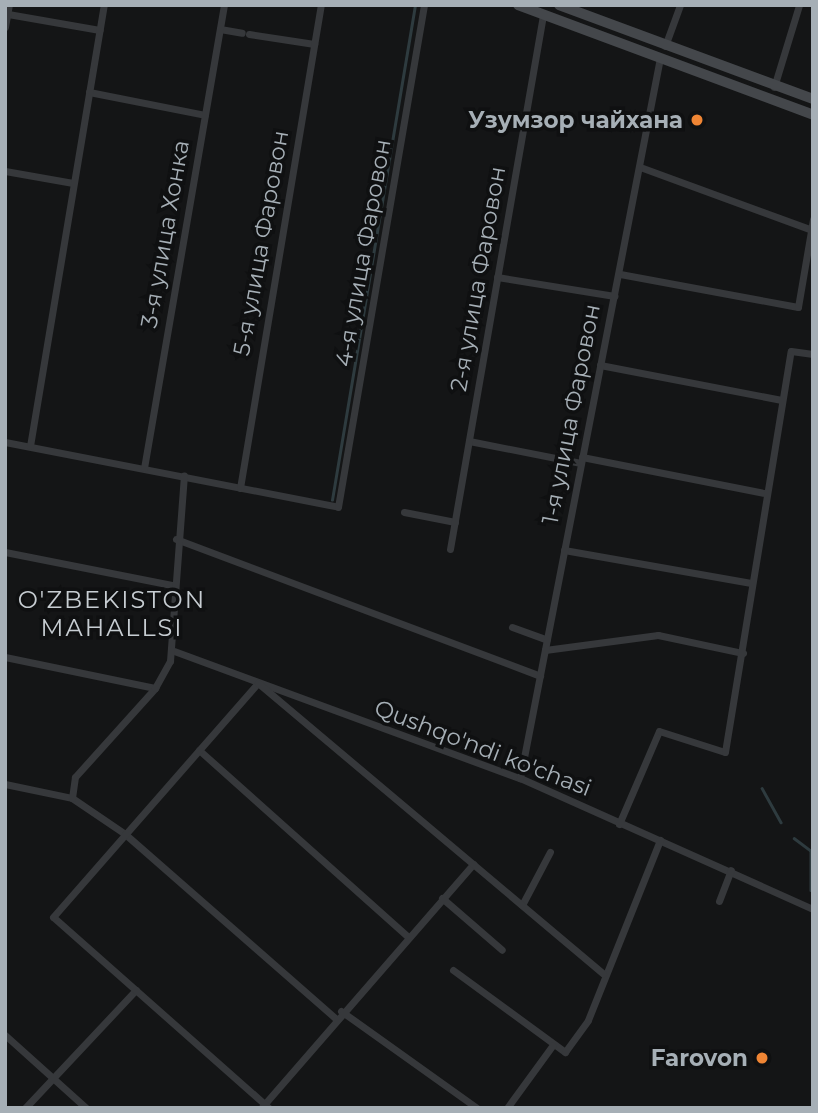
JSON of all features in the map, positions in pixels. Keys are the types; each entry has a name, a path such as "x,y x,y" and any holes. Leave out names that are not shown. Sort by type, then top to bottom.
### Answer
{"main road":[{"path":"518,5 813,115"},
{"path":"563,6 773,88 813,99"}],"street":[{"path":"30,446 104,5"},
{"name":"3-я улица Хонка","path":"144,468 224,5"},
{"name":"5-я улица Фаровон","path":"240,488 321,5"},
{"name":"4-я улица Фаровон","path":"240,488 338,507 424,5"},
{"path":"665,46 680,5"},
{"path":"773,88 799,5"},
{"path":"5,27 8,9 100,30"},
{"name":"2-я улица Фаровон","path":"450,549 543,15"},
{"path":"220,29 314,44"},
{"name":"1-я улица Фаровон","path":"520,778 660,58"},
{"path":"89,92 205,115"},
{"path":"640,167 809,229"},
{"path":"5,171 73,183"},
{"path":"620,274 798,307 809,229 813,219"},
{"path":"497,277 614,296"},
{"path":"619,824 659,731 724,755 743,653 764,493 791,351 813,354"},
{"path":"600,365 782,400"},
{"path":"469,441 764,493"},
{"path":"5,442 240,488"},
{"path":"72,798 75,776 155,688 174,651 172,585 184,476"},
{"path":"404,512 455,522"},
{"path":"176,539 540,676"},
{"path":"564,550 751,583"},
{"path":"5,552 172,585"},
{"path":"512,626 547,640"},
{"path":"545,650 658,635 743,653"},
{"name":"Qushqo'ndi ko'chasi","path":"174,651 520,778 619,824 731,870 813,909"},
{"path":"5,657 155,688"},
{"path":"473,863 335,1018 265,1107 53,917 258,683 473,863 603,974"},
{"path":"199,750 407,936"},
{"path":"5,785 72,798 125,834 335,1018"},
{"path":"453,970 552,1046 565,1052 582,1031 603,974 660,840"},
{"path":"522,905 550,852"},
{"path":"719,901 731,870"},
{"path":"442,898 502,950"},
{"path":"25,1108 136,990"},
{"path":"341,1011 477,1108"},
{"path":"5,1035 86,1108"},
{"path":"506,1108 552,1046"}],"waterway":[{"path":"332,500 415,5"},
{"path":"762,788 781,822"},
{"path":"794,838 811,851 811,890"}],"place":[{"name":"Узумзор чайхана","path":"697,120"},
{"name":"Farovon","path":"762,1058"}],"district":[{"name":"O'ZBEKISTON MAHALLSI","path":"112,614"}]}
